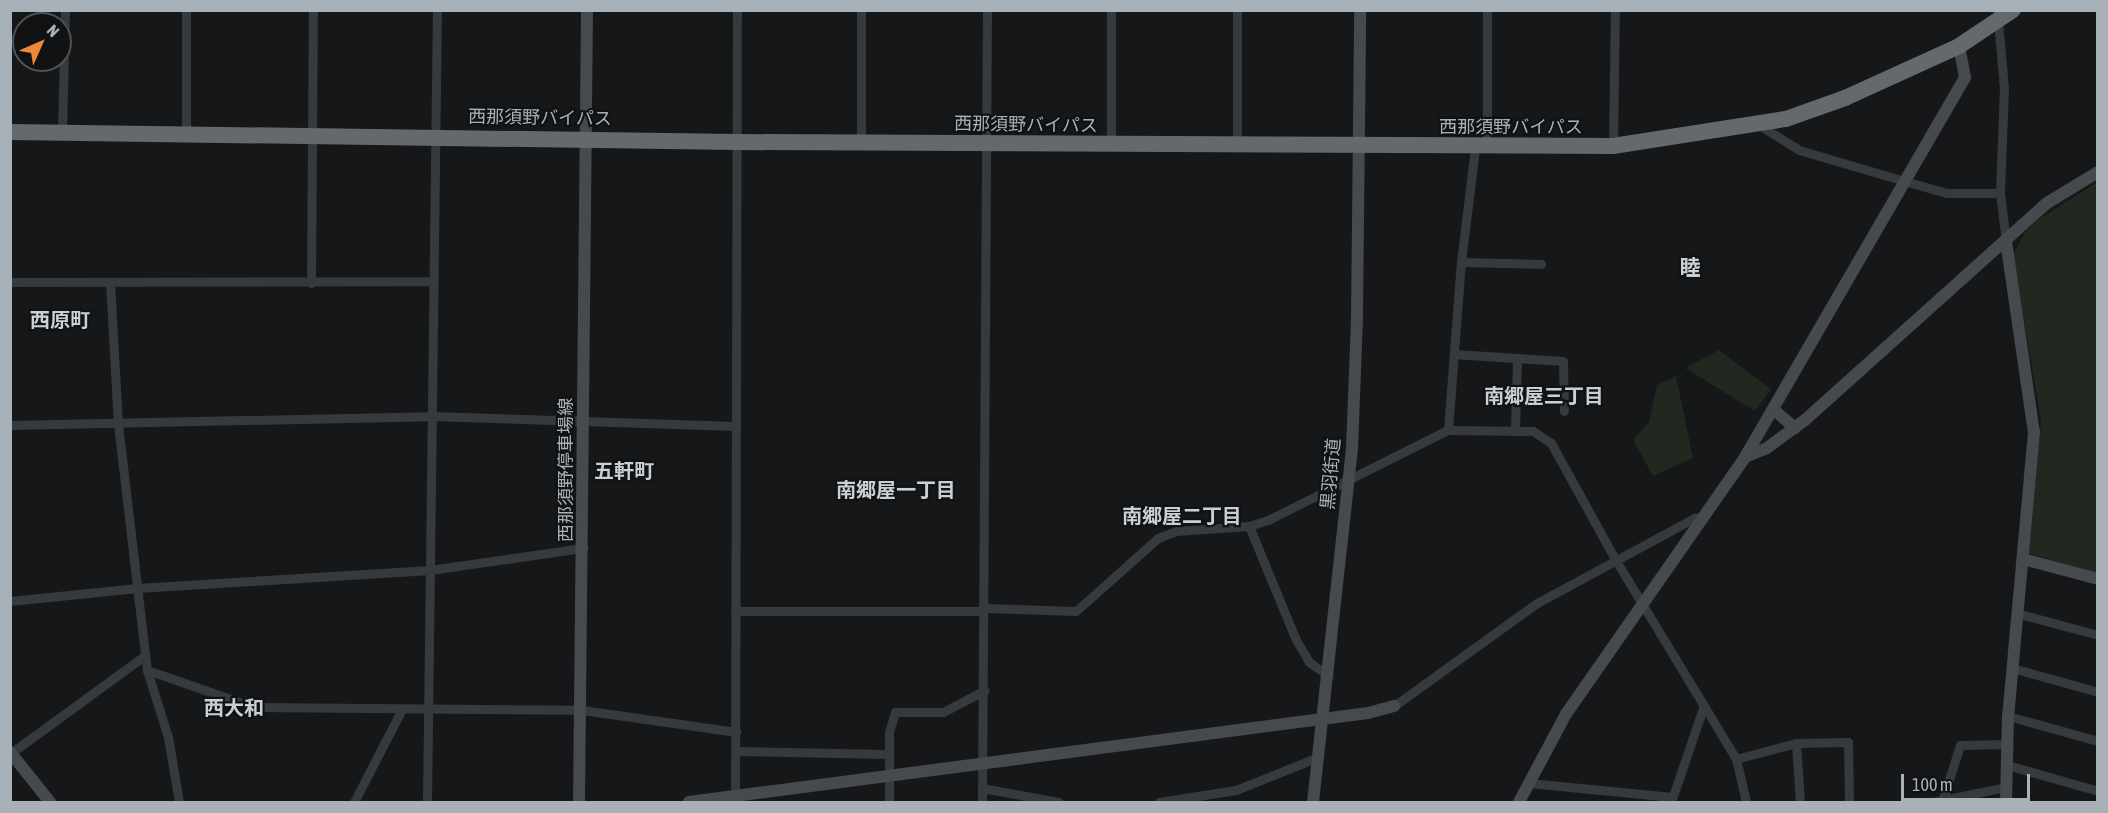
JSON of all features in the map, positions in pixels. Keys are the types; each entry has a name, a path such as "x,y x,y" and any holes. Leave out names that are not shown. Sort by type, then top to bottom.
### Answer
{"highway":[{"name":"西那須野バイパス","path":"10,132 313,134 1111,146 1481,148 1613,146 1759,124 1845,98 1959,46 1997,16 2013,10"}],"street":[{"path":"62,133 65,10"},
{"path":"186,10 186,134"},
{"path":"311,283 313,10"},
{"path":"426,802 437,10"},
{"name":"西那須野停車場線","path":"579,802 582,710 587,10"},
{"path":"735,799 737,10"},
{"path":"861,10 861,143"},
{"path":"982,802 985,690 987,10"},
{"path":"1111,10 1111,146"},
{"path":"1237,10 1237,146"},
{"name":"黒羽街道","path":"1313,802 1329,676 1349,477 1358,316 1360,10"},
{"path":"1448,430 1461,262 1481,148 1487,10"},
{"path":"1613,146 1615,10"},
{"path":"1997,16 2004,88 2001,193 2006,242 2033,410 2023,559 2016,613 2008,716 2006,802"},
{"path":"1519,802 1566,714 1707,516 1773,409 1965,77 1959,46"},
{"path":"1759,124 1800,150 1904,181 1947,193 2001,193"},
{"path":"1745,457 1767,448 1795,428 2047,203 2097,172"},
{"path":"1461,262 1541,264"},
{"path":"10,282 433,281"},
{"path":"110,282 118,424 144,656 168,737 179,802"},
{"path":"1454,354 1563,361 1564,411"},
{"path":"1515,431 1517,358"},
{"path":"1773,409 1795,428"},
{"path":"10,425 431,416 735,426"},
{"path":"735,611 1076,611 1158,538 1176,531 1250,526 1287,511 1349,477 1448,430 1533,431 1551,443 1615,559 1736,759 1746,802"},
{"path":"689,802 735,799 888,776 1324,717 1377,712 1394,706 1487,636 1615,559 1694,518 1707,516"},
{"path":"1250,526 1296,640 1309,662 1329,676"},
{"path":"10,601 137,588 430,570 583,548"},
{"path":"2023,559 2097,579"},
{"path":"2016,613 2097,635"},
{"path":"50,802 11,752 144,656"},
{"path":"2013,668 2097,692"},
{"path":"147,670 254,707 582,710 736,732"},
{"path":"889,802 888,754 895,712 943,712 985,690"},
{"path":"1529,783 1611,792 1638,799 1672,800 1704,705"},
{"path":"354,802 402,710"},
{"path":"2008,716 2097,741"},
{"path":"1736,759 1796,743 1848,742 1849,802"},
{"path":"1796,743 1800,802"},
{"path":"1939,802 1960,745 2007,744"},
{"path":"736,751 888,754"},
{"path":"1159,802 1236,790 1318,757"},
{"path":"2007,765 2097,791"},
{"path":"1939,802 2006,787"},
{"path":"982,788 1059,802"},
{"path":"1608,802 1611,792"}],"shaded area":[{"path":"2097,182 2097,573 2029,553 2041,421 2013,255 2026,231 2038,220"},
{"path":"1719,350 1771,389 1755,411 1685,368"},
{"path":"1676,376 1693,458 1653,476 1633,440 1649,422 1657,385"}],"district":[{"name":"睦","path":"1690,267"},
{"name":"西原町","path":"60,319"},
{"name":"南郷屋三丁目","path":"1544,395"},
{"name":"五軒町","path":"624,470"},
{"name":"南郷屋一丁目","path":"896,489"},
{"name":"南郷屋二丁目","path":"1182,515"},
{"name":"西大和","path":"234,707"}]}
